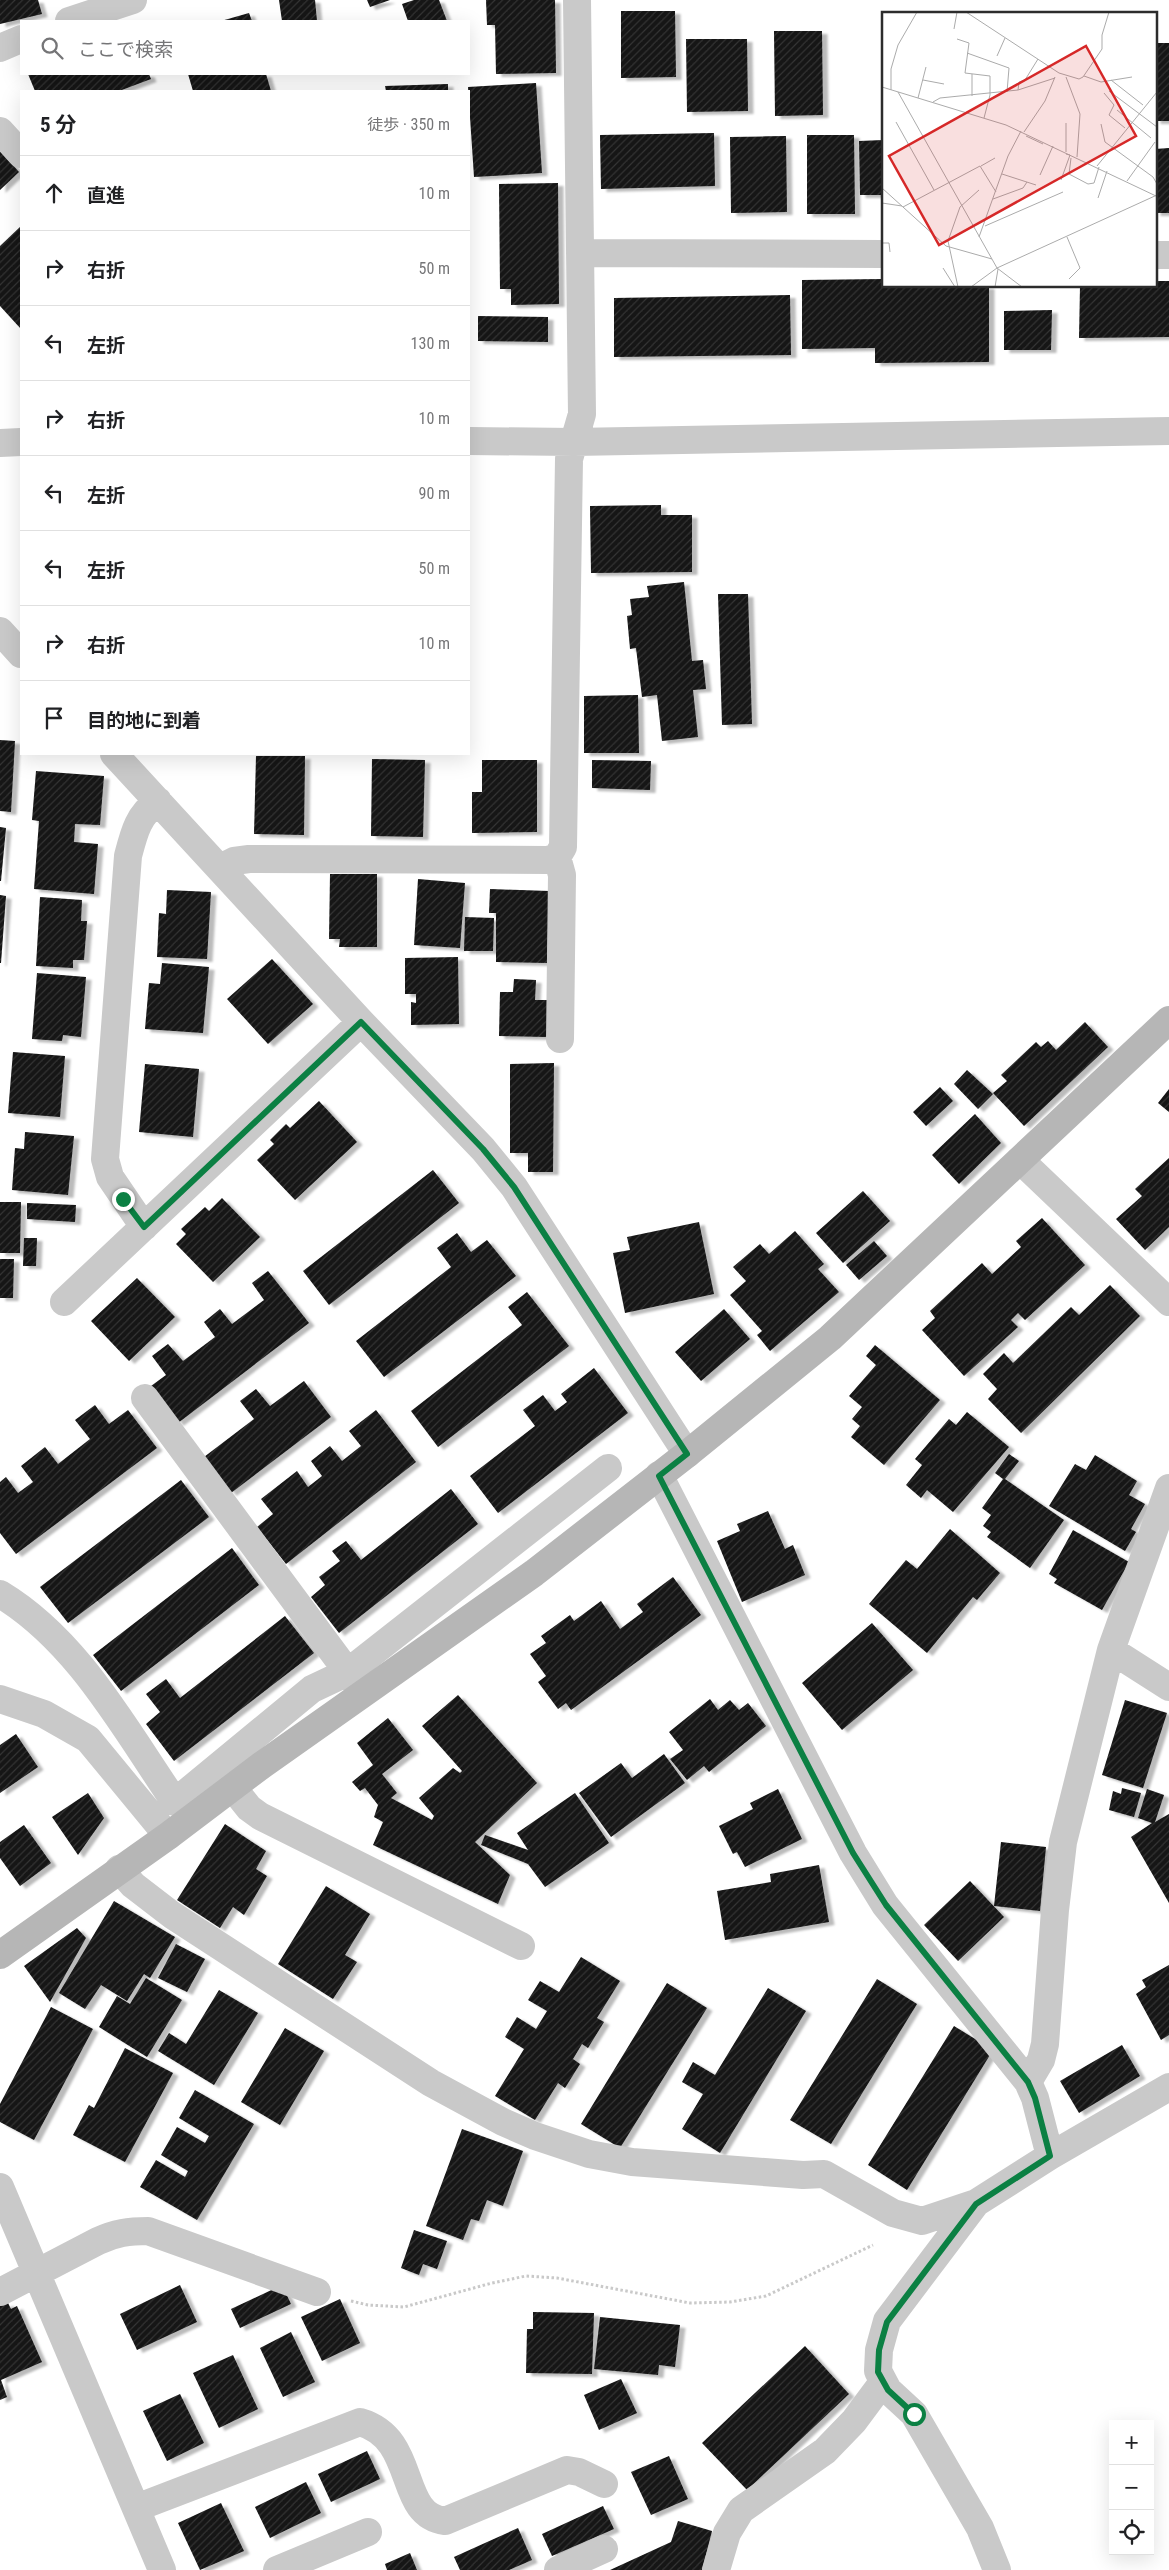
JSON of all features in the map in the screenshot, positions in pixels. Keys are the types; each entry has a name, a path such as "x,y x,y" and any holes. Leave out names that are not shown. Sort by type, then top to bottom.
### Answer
{"street":[{"path":"72,20 133,0"},
{"path":"220,868 234,861 249,859 548,860 557,857 563,847 569,459 582,414 577,0"},
{"path":"0,48 20,38"},
{"path":"0,131 20,153"},
{"path":"580,253 882,254"},
{"path":"1156,255 1169,255"},
{"path":"470,441 574,442 1169,431"},
{"path":"0,443 20,442"},
{"path":"0,632 20,653"},
{"path":"115,755 361,1022 483,1149 514,1187 687,1454"},
{"path":"144,1227 110,1177 105,1159 128,856 135,827 147,809 158,800"},
{"path":"557,857 562,875 560,1039"},
{"path":"0,1594 42,1623 72,1654 175,1802 312,1689 356,1683 534,1573 687,1454 830,1338 1169,1020"},
{"path":"64,1302 361,1022"},
{"path":"1020,1160 1169,1302"},
{"path":"145,1398 356,1683"},
{"path":"0,1956 233,1788 608,1468"},
{"path":"659,1476 853,1853 886,1905 1028,2082 1035,2098 1050,2156"},
{"path":"1028,2082 1041,2060 1045,2044 1055,1910 1063,1842 1111,1650 1162,1536 1169,1488"},
{"path":"1111,1650 1169,1687"},
{"path":"0,1699 44,1714 88,1740 168,1836"},
{"path":"233,1788 249,1808 260,1816 521,1946"},
{"path":"119,1869 144,1895 172,1915 431,2083 503,2122 535,2136 589,2154 632,2162 803,2176 824,2174 893,2213 922,2222 976,2204 1050,2156 1169,2087"},
{"path":"0,2187 162,2570"},
{"path":"976,2204 887,2322 879,2350 878,2372 888,2390 914,2414 980,2528 997,2570"},
{"path":"0,2292 115,2234 148,2232 317,2292"},
{"path":"716,2570 726,2533 741,2510 826,2451 854,2421 884,2382"},
{"path":"136,2508 360,2422 387,2436 395,2446 421,2510 434,2520 444,2521 567,2470 579,2472 604,2484"},
{"path":"277,2570 368,2532"},
{"path":"558,2570 604,2549"}],"path":[{"path":"317,2292 368,2305 404,2308 492,2282 526,2276 557,2278 690,2303 730,2302 766,2296 922,2222"}],"building":[{"path":"0,0 38,0 42,14 0,24"},
{"path":"279,0 315,0 317,20 282,20"},
{"path":"367,0 390,0 370,7"},
{"path":"414,0 439,0 447,20 408,20 402,4"},
{"path":"486,0 555,0 556,73 496,74 495,25 487,25"},
{"path":"621,11 675,11 676,77 621,78"},
{"path":"249,13 252,20 224,20"},
{"path":"774,31 822,31 823,115 775,116"},
{"path":"686,39 747,39 748,111 687,112"},
{"path":"1156,43 1169,43 1169,121 1156,121"},
{"path":"28,75 149,75 151,79 122,90 35,90"},
{"path":"188,75 266,75 271,90 193,90"},
{"path":"536,83 542,173 474,177 470,90 468,87"},
{"path":"448,84 448,90 386,90 385,86"},
{"path":"714,133 715,186 601,189 600,135"},
{"path":"807,135 854,135 855,214 807,214"},
{"path":"786,136 787,212 731,213 730,137"},
{"path":"882,140 882,195 860,195 859,141"},
{"path":"1169,148 1169,213 1156,213 1156,149"},
{"path":"0,151 19,172 0,190"},
{"path":"558,183 559,304 511,305 511,289 500,289 499,184"},
{"path":"20,227 20,328 0,306 0,246"},
{"path":"882,279 882,288 989,288 989,362 875,363 875,348 802,349 802,280"},
{"path":"1156,281 1169,281 1169,337 1079,338 1080,288 1156,288"},
{"path":"790,295 791,355 614,357 614,298"},
{"path":"1052,310 1051,350 1004,350 1004,311"},
{"path":"478,316 548,317 548,342 478,341"},
{"path":"661,505 661,515 692,515 692,572 591,573 590,506"},
{"path":"684,582 692,661 703,660 706,689 693,690 698,737 662,741 657,695 642,697 636,648 630,649 627,616 632,615 630,599 649,597 647,586"},
{"path":"718,594 748,594 752,724 722,725"},
{"path":"638,695 639,753 584,753 584,696"},
{"path":"0,740 15,741 11,812 0,811"},
{"path":"256,756 305,756 304,835 254,834"},
{"path":"372,759 425,760 423,837 371,836"},
{"path":"482,760 537,760 537,832 472,833 472,792 482,792"},
{"path":"592,760 651,761 650,790 592,788"},
{"path":"36,771 104,776 100,825 75,824 74,842 98,844 94,894 34,889 39,821 32,820"},
{"path":"0,827 6,828 1,881 0,881"},
{"path":"330,874 377,874 377,947 339,947 340,939 329,939"},
{"path":"418,879 465,883 460,948 414,945"},
{"path":"490,889 549,891 547,963 496,962 496,913 489,913"},
{"path":"167,890 211,892 207,959 157,957 159,913 166,914"},
{"path":"0,895 6,896 1,963 0,963"},
{"path":"40,897 82,900 81,921 87,921 84,960 73,960 73,968 36,966"},
{"path":"465,917 494,918 493,951 464,951"},
{"path":"458,957 459,1024 411,1025 411,1002 416,1003 416,994 405,994 405,958"},
{"path":"272,959 313,1004 268,1044 227,999"},
{"path":"162,963 209,967 203,1033 145,1029 149,983 160,984"},
{"path":"37,973 86,977 81,1037 63,1035 62,1041 32,1039"},
{"path":"514,979 536,980 535,1000 548,1000 547,1037 499,1036 500,992 513,992"},
{"path":"1085,1022 1108,1047 1024,1126 993,1093 1007,1081 1001,1075 1036,1042 1041,1047 1048,1041 1056,1050"},
{"path":"13,1052 65,1056 60,1117 8,1113"},
{"path":"554,1063 553,1172 528,1172 528,1153 510,1153 510,1064"},
{"path":"145,1064 199,1069 193,1137 139,1132"},
{"path":"967,1070 993,1094 978,1109 954,1084"},
{"path":"940,1087 953,1101 926,1126 913,1112"},
{"path":"1169,1089 1169,1112 1158,1103"},
{"path":"319,1101 357,1142 295,1200 257,1160 274,1144 270,1140 286,1124 290,1128"},
{"path":"975,1114 1001,1143 959,1184 932,1155"},
{"path":"25,1132 74,1136 68,1195 12,1190 15,1148 24,1149"},
{"path":"1169,1158 1169,1227 1145,1250 1116,1219 1142,1196 1135,1189"},
{"path":"433,1170 459,1203 329,1305 303,1271"},
{"path":"863,1191 890,1221 843,1263 816,1233"},
{"path":"222,1198 260,1237 213,1282 176,1244 186,1234 181,1229 205,1207 209,1211"},
{"path":"0,1202 21,1202 20,1253 0,1253"},
{"path":"27,1203 76,1205 75,1222 27,1219"},
{"path":"1042,1218 1085,1265 1025,1320 1018,1313 1011,1320 1018,1327 964,1376 922,1330 935,1318 930,1311 982,1263 992,1274 1021,1247 1016,1241"},
{"path":"699,1222 714,1294 625,1313 613,1253 630,1250 627,1237"},
{"path":"795,1231 824,1264 818,1269 839,1292 770,1351 757,1335 762,1331 730,1295 746,1281 733,1267 760,1244 769,1254"},
{"path":"457,1233 471,1252 487,1240 516,1276 384,1377 356,1341 451,1267 437,1248"},
{"path":"24,1238 37,1238 36,1266 23,1266"},
{"path":"874,1241 887,1256 859,1280 846,1265"},
{"path":"0,1259 14,1259 13,1298 0,1298"},
{"path":"268,1271 309,1323 178,1423 151,1386 166,1375 152,1356 168,1344 183,1361 215,1337 204,1322 220,1309 232,1324 264,1300 252,1283"},
{"path":"137,1278 175,1317 129,1361 91,1321"},
{"path":"1110,1285 1140,1316 1021,1433 988,1399 997,1389 983,1374 1004,1353 1013,1363 1071,1307 1079,1315"},
{"path":"527,1292 569,1346 438,1447 411,1411 522,1325 508,1307"},
{"path":"724,1309 750,1339 701,1381 675,1352"},
{"path":"875,1345 940,1400 884,1465 851,1437 860,1426 852,1419 862,1407 849,1396 876,1365 866,1356"},
{"path":"594,1368 628,1413 498,1513 470,1476 535,1426 523,1410 543,1395 555,1411 567,1402 561,1394"},
{"path":"304,1381 331,1417 231,1493 204,1457 254,1419 240,1401 256,1389 270,1406"},
{"path":"95,1405 109,1424 128,1410 157,1448 16,1554 0,1533 0,1482 6,1477 18,1493 33,1482 21,1466 45,1447 58,1464 90,1439 75,1420"},
{"path":"376,1410 416,1462 286,1564 257,1527 273,1514 261,1499 297,1471 308,1487 322,1476 311,1461 330,1446 342,1461 361,1446 349,1431"},
{"path":"967,1412 1009,1447 953,1512 927,1490 921,1498 906,1485 922,1465 915,1459 949,1419 956,1425"},
{"path":"1009,1454 1019,1461 1005,1479 1064,1520 1030,1568 987,1537 991,1532 983,1526 991,1515 982,1508 1003,1479 995,1473"},
{"path":"1095,1455 1137,1481 1129,1495 1145,1504 1131,1529 1136,1532 1125,1551 1049,1506 1075,1464 1086,1470"},
{"path":"181,1480 209,1517 68,1623 40,1587"},
{"path":"451,1489 478,1524 339,1633 311,1597 325,1585 319,1577 340,1561 332,1551 346,1541 361,1560"},
{"path":"768,1511 785,1549 793,1545 805,1575 742,1602 717,1541 740,1531 737,1524"},
{"path":"950,1529 1000,1573 977,1600 973,1597 927,1653 869,1604 906,1560 917,1569"},
{"path":"1073,1530 1129,1562 1102,1610 1054,1583 1057,1579 1049,1574"},
{"path":"232,1548 259,1585 121,1691 93,1655"},
{"path":"673,1577 701,1615 571,1710 566,1703 558,1709 538,1682 546,1676 530,1654 546,1643 541,1636 570,1615 574,1621 601,1601 620,1629 643,1612 637,1604"},
{"path":"285,1616 314,1653 174,1761 146,1724 160,1712 146,1694 166,1679 180,1698"},
{"path":"872,1623 913,1670 842,1730 802,1683"},
{"path":"458,1695 537,1783 475,1842 510,1875 498,1904 373,1845 383,1822 374,1817 378,1805 365,1788 360,1791 352,1782 373,1765 357,1743 388,1718 413,1750 382,1774 397,1793 391,1798 432,1820 434,1816 419,1798 453,1768 460,1773 462,1771 422,1726"},
{"path":"710,1699 718,1710 730,1700 739,1710 748,1703 766,1726 709,1772 704,1766 687,1780 670,1759 683,1750 669,1732"},
{"path":"1125,1700 1167,1713 1143,1788 1102,1775"},
{"path":"16,1734 38,1767 0,1793 0,1745"},
{"path":"664,1754 685,1783 611,1837 579,1793 621,1763 632,1778"},
{"path":"1122,1788 1141,1793 1134,1817 1109,1810 1113,1791 1121,1794"},
{"path":"778,1789 802,1839 745,1867 737,1852 733,1854 719,1826 753,1809 750,1803"},
{"path":"1147,1789 1164,1795 1155,1822 1169,1814 1169,1903 1131,1837 1152,1823 1138,1818"},
{"path":"88,1793 104,1818 78,1855 52,1817"},
{"path":"575,1793 609,1843 545,1887 528,1864 481,1845 485,1835 528,1850 517,1833"},
{"path":"225,1824 266,1851 256,1869 267,1876 244,1915 233,1907 220,1928 177,1900"},
{"path":"24,1825 51,1863 20,1886 0,1858 0,1842"},
{"path":"1001,1842 1046,1847 1040,1911 994,1906"},
{"path":"819,1865 829,1922 725,1940 717,1891 771,1882 770,1874"},
{"path":"970,1881 1004,1917 958,1961 924,1925"},
{"path":"326,1886 370,1914 345,1955 357,1962 333,1999 278,1964"},
{"path":"114,1901 175,1937 150,1978 144,1974 127,2001 101,1985 85,2009 59,1993"},
{"path":"77,1928 86,1938 50,2002 24,1966"},
{"path":"176,1944 205,1959 187,1992 158,1978"},
{"path":"581,1957 620,1981 597,2018 604,2022 588,2048 582,2044 573,2059 580,2064 565,2088 558,2083 535,2120 495,2096 524,2049 505,2037 517,2017 536,2029 547,2011 528,2000 540,1981 559,1992"},
{"path":"1169,1965 1169,2035 1161,2040 1136,1994 1146,1987 1142,1980"},
{"path":"146,1978 182,2000 147,2057 99,2027 117,1996 130,2004"},
{"path":"877,1979 917,2004 831,2144 790,2120"},
{"path":"667,1983 707,2008 620,2148 581,2124"},
{"path":"768,1988 806,2011 720,2153 682,2129 703,2094 682,2082 693,2062 715,2075"},
{"path":"219,1990 258,2013 214,2085 158,2051 169,2033 186,2044"},
{"path":"51,2007 93,2029 34,2140 0,2122 0,2104"},
{"path":"954,2026 993,2050 907,2190 868,2165"},
{"path":"285,2028 324,2051 280,2125 241,2102"},
{"path":"1122,2045 1140,2076 1079,2113 1060,2081"},
{"path":"125,2048 173,2073 125,2162 73,2135 89,2105 94,2108"},
{"path":"195,2090 254,2124 197,2220 140,2187 156,2160 185,2177 188,2171 161,2155 177,2127 205,2143 209,2136 179,2118"},
{"path":"462,2129 523,2151 503,2206 487,2200 479,2221 471,2219 463,2240 426,2226"},
{"path":"414,2230 447,2241 437,2269 423,2264 419,2275 401,2268"},
{"path":"180,2285 197,2322 137,2350 120,2314"},
{"path":"282,2285 291,2304 240,2328 231,2309"},
{"path":"340,2299 360,2343 322,2361 301,2317"},
{"path":"8,2303 11,2309 17,2306 42,2362 1,2380 7,2397 0,2400 0,2306"},
{"path":"533,2312 594,2313 592,2374 526,2373 527,2329 533,2329"},
{"path":"600,2317 680,2325 675,2367 659,2365 658,2375 594,2369"},
{"path":"291,2332 315,2382 283,2397 260,2348"},
{"path":"805,2346 849,2394 747,2490 702,2443"},
{"path":"233,2355 258,2409 219,2428 193,2373"},
{"path":"621,2379 637,2413 599,2430 584,2395"},
{"path":"180,2394 204,2443 167,2461 143,2411"},
{"path":"367,2451 380,2479 331,2502 318,2474"},
{"path":"669,2456 688,2499 651,2515 631,2472"},
{"path":"306,2482 321,2513 270,2538 255,2507"},
{"path":"221,2503 244,2551 200,2570 178,2523"},
{"path":"603,2506 614,2529 552,2556 542,2534"},
{"path":"678,2521 712,2531 702,2570 610,2570 671,2542"},
{"path":"518,2528 532,2560 509,2570 460,2570 454,2557"},
{"path":"410,2553 417,2570 387,2570 385,2564"}],"route":[{"path":"123,1199 144,1227 361,1022 483,1149 514,1187 687,1454 659,1476 853,1853 886,1905 1028,2082 1035,2098 1050,2156 976,2204 910,2288 887,2322 879,2350 878,2372 888,2390 914,2414"}]}
